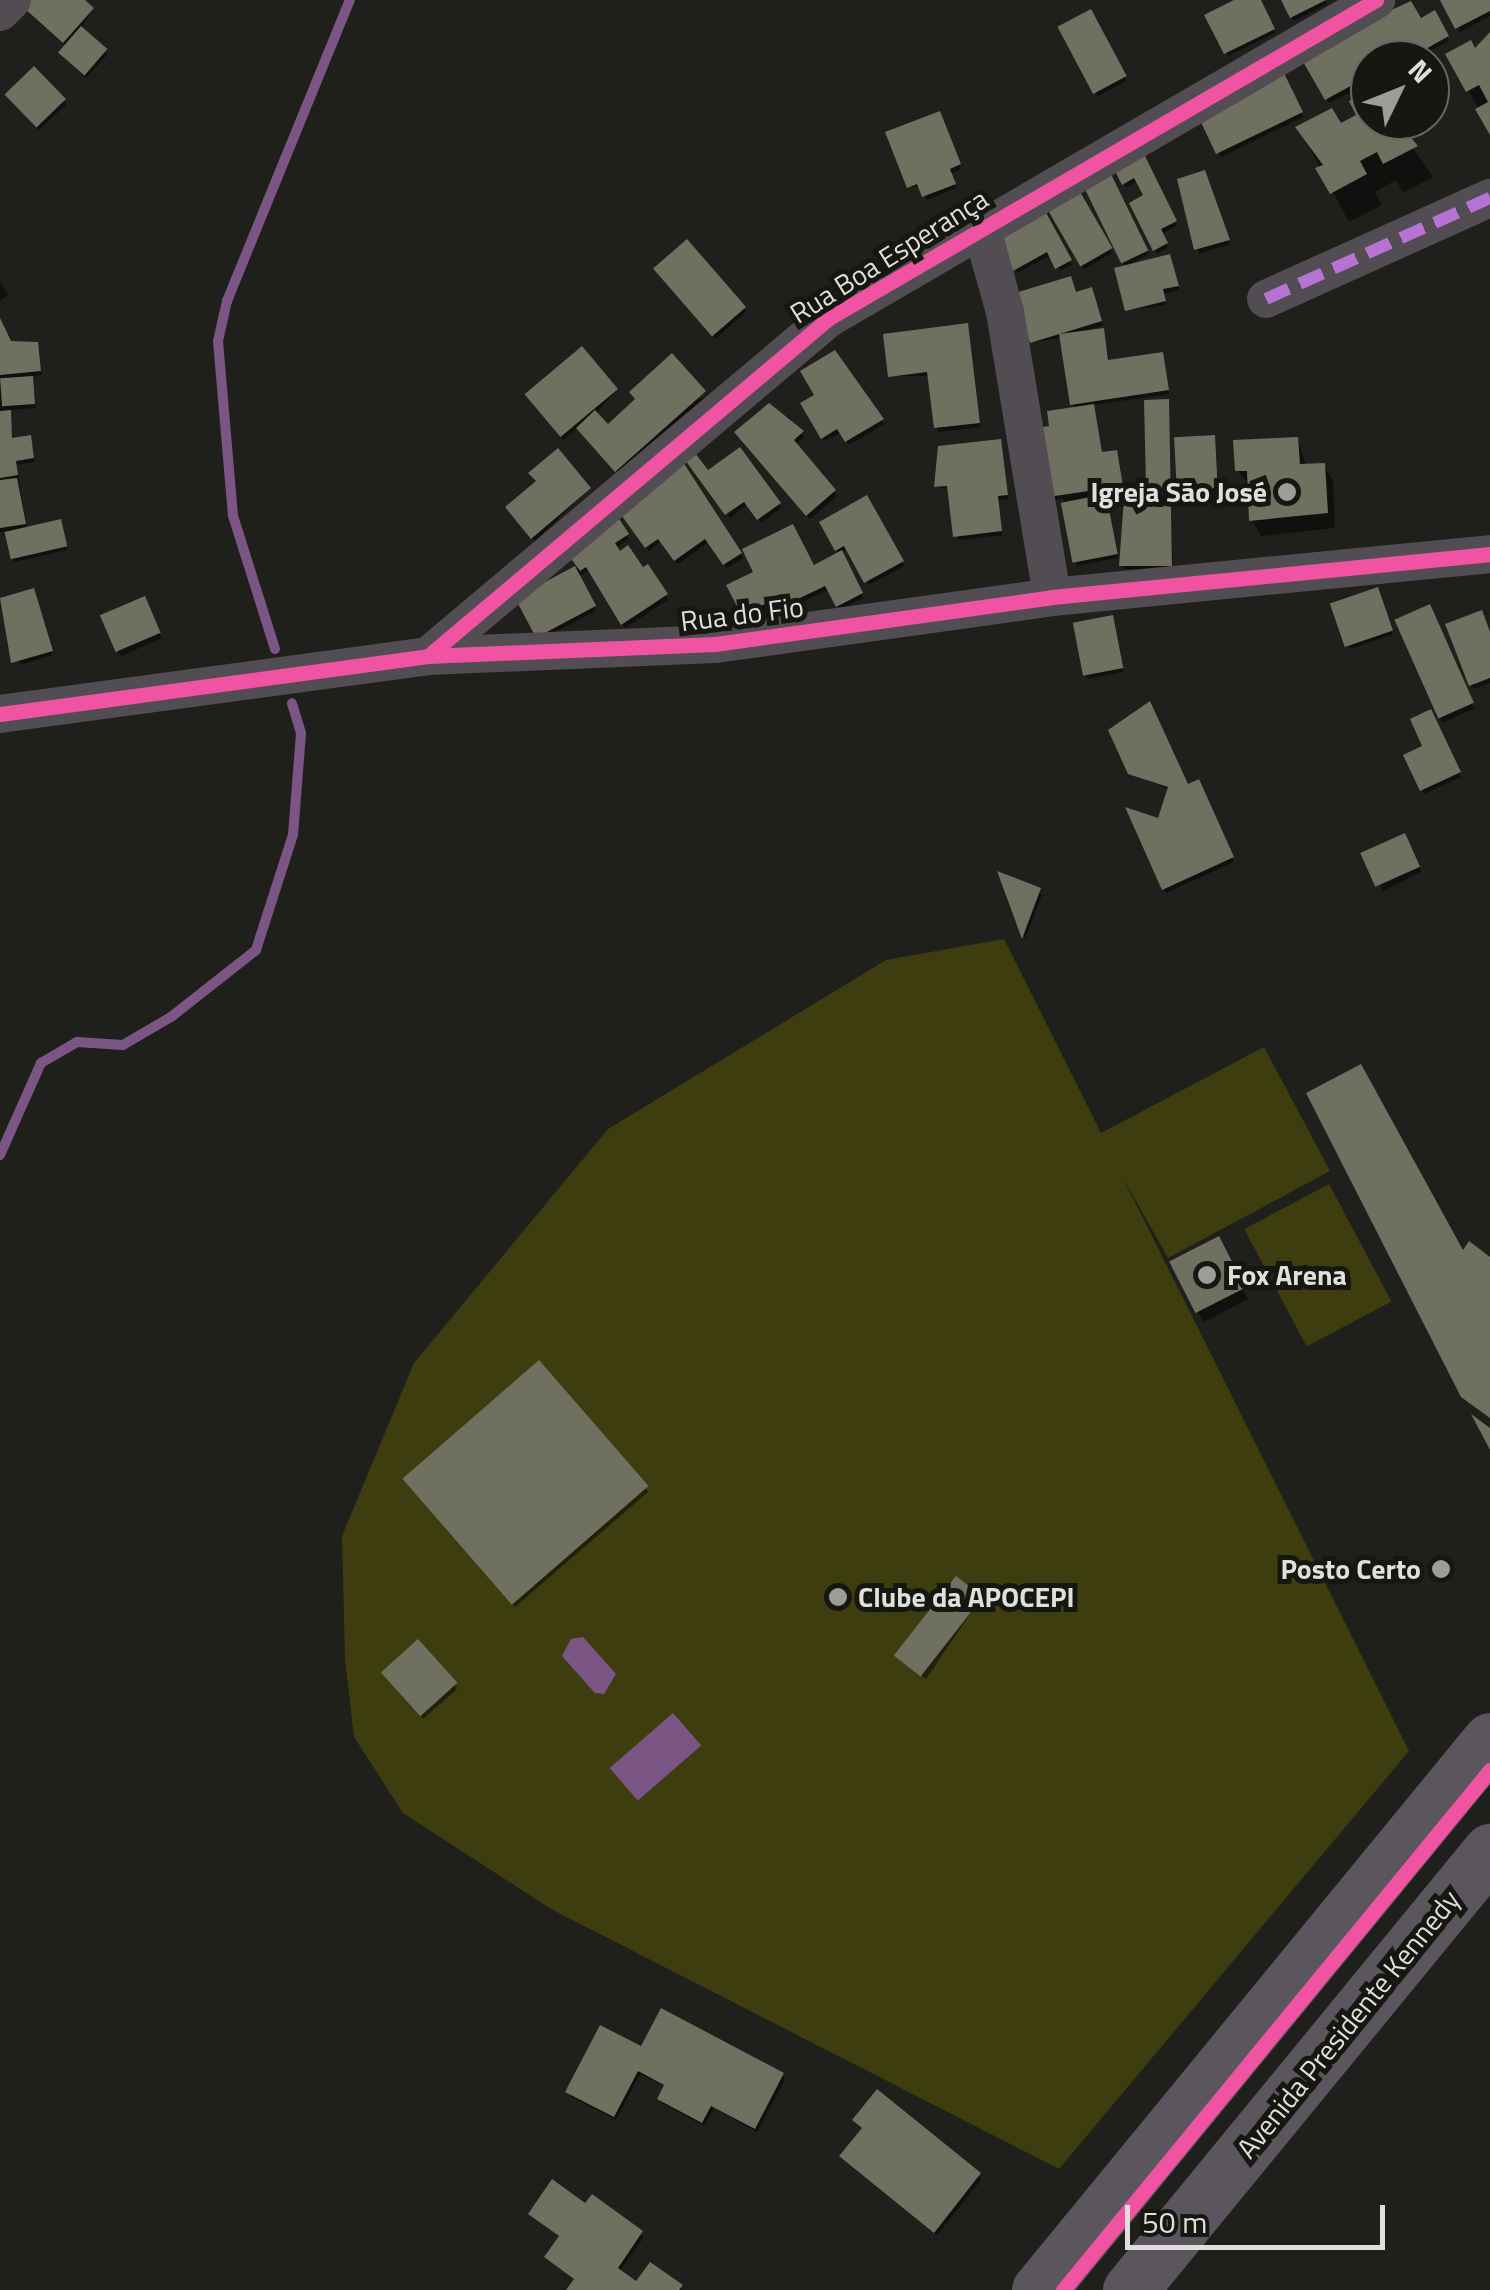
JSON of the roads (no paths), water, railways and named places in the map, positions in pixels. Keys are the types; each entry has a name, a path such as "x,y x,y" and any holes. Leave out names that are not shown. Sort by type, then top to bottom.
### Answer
{"main road":[{"path":"1039,2290 1490,1740"},
{"name":"Avenida Presidente Kennedy","path":"1130,2290 1490,1851"}],"street":[{"path":"0,12 12,0"},
{"name":"Rua Boa Esperança","path":"428,656 602,515 801,338 982,226 1376,0"},
{"path":"1266,299 1490,198"},
{"path":"982,226 1005,312 1052,598"},
{"name":"Rua do Fio","path":"0,714 428,656 715,644 1052,598 1490,554"}],"waterway":[{"path":"275,649 233,516 218,341 227,301 350,0"},
{"path":"0,1155 41,1063 77,1042 123,1045 171,1017 256,950 293,835 301,733 292,703"}],"place":[{"name":"Igreja São José","path":"1287,492"},
{"name":"Fox Arena","path":"1207,1275"},
{"name":"Posto Certo","path":"1441,1569"},
{"name":"Clube da APOCEPI","path":"838,1597"}]}
